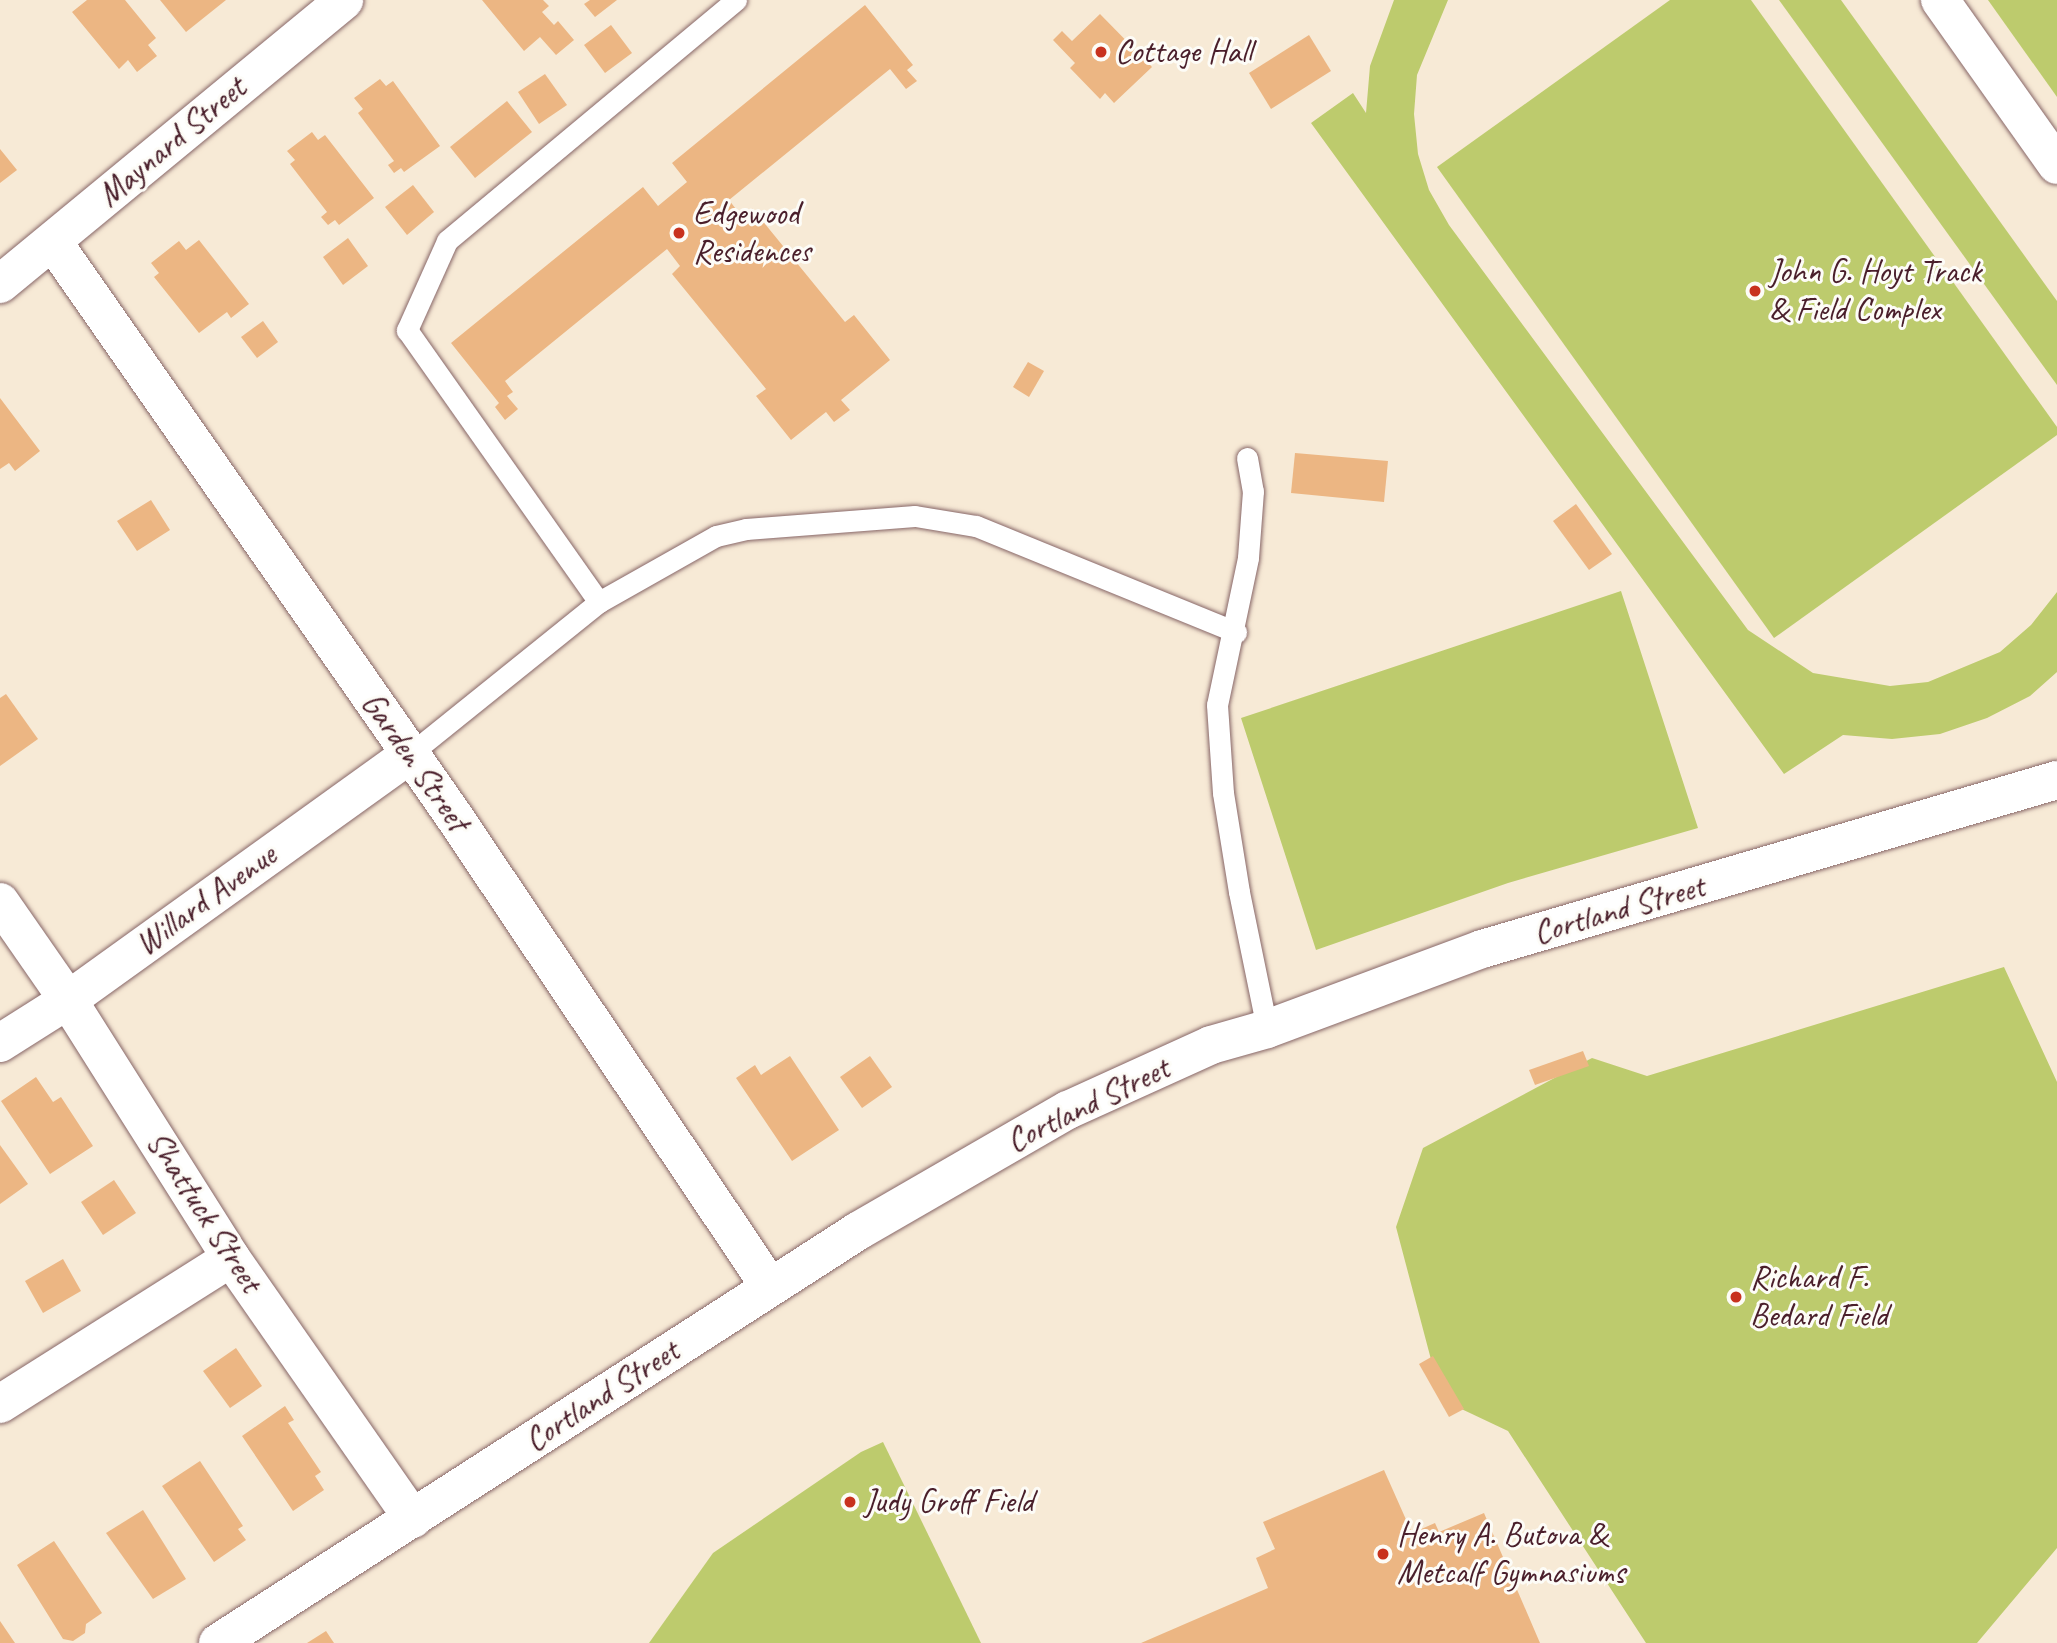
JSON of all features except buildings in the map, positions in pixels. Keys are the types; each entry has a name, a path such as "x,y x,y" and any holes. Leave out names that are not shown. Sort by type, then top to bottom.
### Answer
{"street":[{"name":"Maynard Street","path":"0,284 344,0"},
{"path":"1940,0 2057,165"},
{"name":"Garden Street","path":"53,242 410,754 770,1287"},
{"name":"Willard Avenue","path":"0,1043 68,999 410,754"},
{"name":"Cortland Street","path":"218,1643 902,1203 1068,1110 1211,1045 1267,1030 1482,949 2057,780"},
{"name":"Shattuck Street","path":"0,902 68,999 231,1258 413,1519"},
{"path":"0,1404 231,1258"}],"lane":[{"path":"599,602 407,330 447,241 736,0"},
{"path":"1247,458 1253,491 1236,632 1217,705 1223,793 1267,1030"},
{"path":"410,754 599,602 716,537 746,529 915,516 976,526 1236,632"}],"green space":[{"path":"1394,0 1448,0 1417,75 1414,114 1418,154 1429,190 1449,225 1748,630 1813,673 1890,686 1928,682 2000,652 2031,625 2057,592 2057,672 2030,696 1987,718 1940,734 1892,739 1843,735 1784,774 1311,123 1353,93 1366,113 1370,66"},
{"path":"1670,0 1751,0 2057,427 2057,435 1774,638 1437,167"},
{"path":"1779,0 1841,0 2057,301 2057,385"},
{"path":"1988,0 2057,0 2057,97"},
{"path":"1621,591 1698,828 1508,883 1316,950 1241,718"},
{"name":"Richard F. Bedard Field","path":"2004,967 2057,1082 2057,1548 1977,1643 1646,1643 1508,1431 1453,1405 1433,1367 1396,1227 1423,1148 1592,1058 1647,1076"},
{"name":"Judy Groff Field","path":"883,1442 981,1643 649,1643 713,1553 861,1452"}],"place":[{"name":"Cottage Hall","path":"1101,52"},
{"name":"Edgewood Residences","path":"679,233"},
{"name":"John G. Hoyt Track & Field Complex","path":"1755,291"},
{"name":"Richard F. Bedard Field","path":"1736,1297"},
{"name":"Judy Groff Field","path":"850,1502"},
{"name":"Henry A. Butova & Metcalf Gymnasiums","path":"1383,1554"}]}
